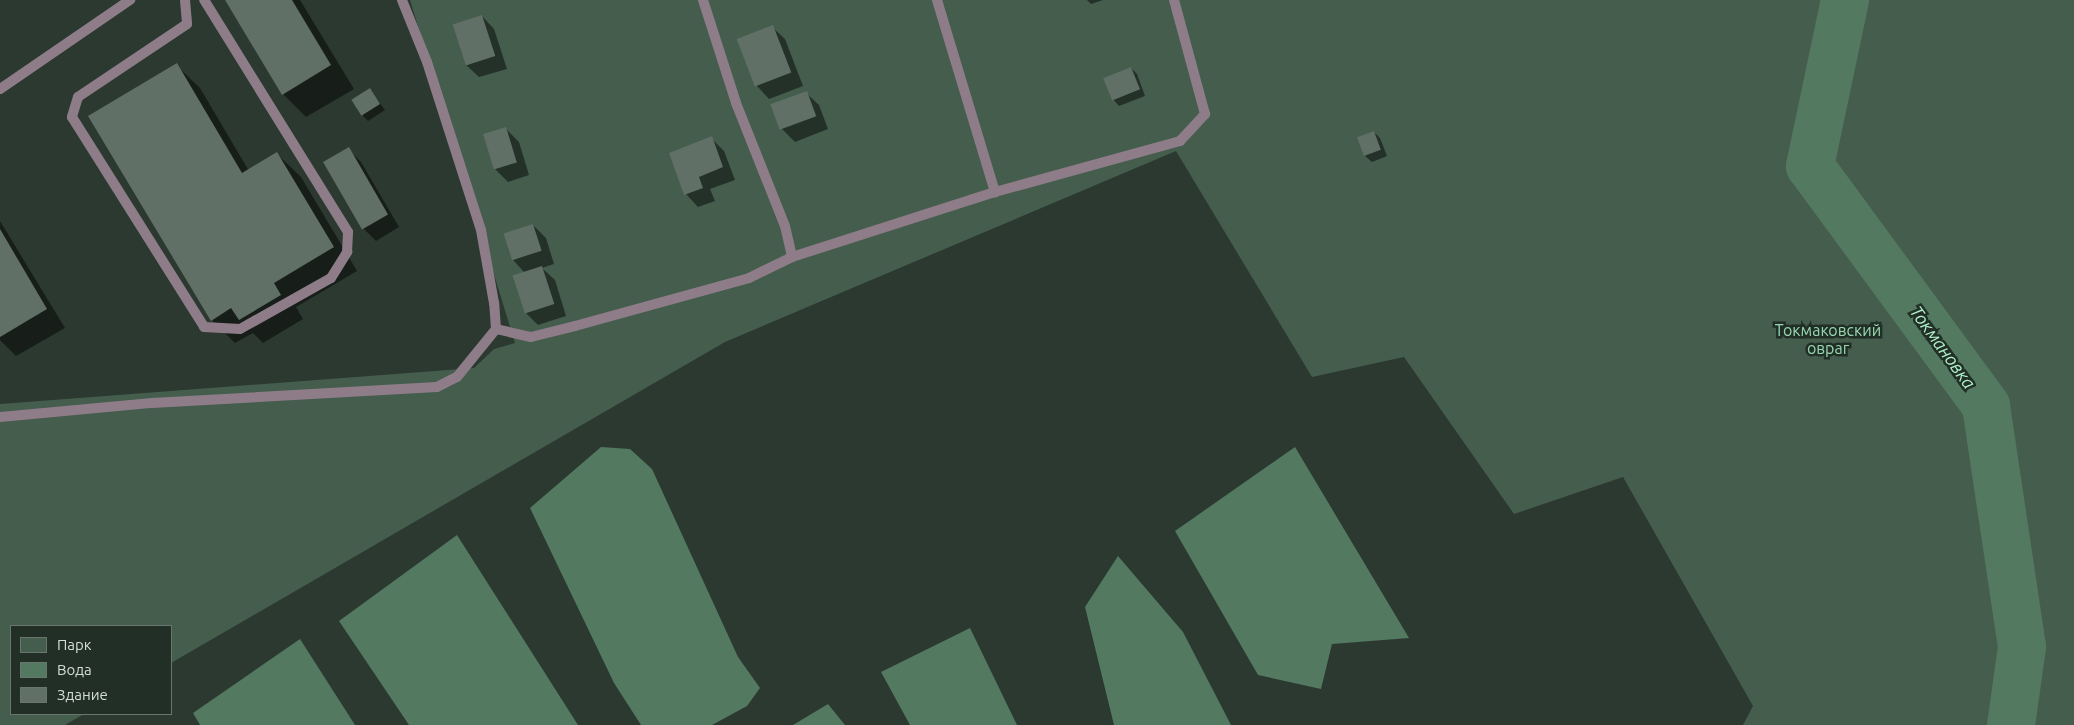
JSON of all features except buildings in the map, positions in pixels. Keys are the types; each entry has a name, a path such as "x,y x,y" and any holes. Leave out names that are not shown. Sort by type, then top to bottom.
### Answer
{"lane":[{"path":"0,89 130,0"},
{"path":"185,0 187,24 78,97 72,117 204,327 240,329 331,278 347,252 348,232 204,0"},
{"path":"0,417 152,403 437,387 457,377 496,329 481,230 427,62 402,0"},
{"path":"703,0 736,103 785,226 792,258"},
{"path":"937,0 995,192"},
{"path":"496,329 531,337 749,278 792,258 995,192 1180,141 1205,114 1174,0"}],"green space":[{"name":"Токмаковский овраг","path":"410,0 2074,0 2074,725 1743,725 1753,706 1623,477 1514,514 1404,357 1312,377 1176,151 725,342 172,662 172,625 10,625 10,715 82,715 65,725 0,725 0,404 474,368 494,349 515,343"}],"water":[{"path":"601,447 630,449 652,469 738,657 760,688 747,706 712,725 641,725 614,683 530,508"},
{"path":"1295,447 1409,638 1332,644 1321,689 1258,675 1175,531"},
{"path":"457,535 578,725 409,725 339,621"},
{"path":"1118,556 1183,632 1231,725 1114,725 1085,607"},
{"path":"970,628 1017,725 910,725 881,672"},
{"path":"300,639 355,725 200,725 193,713"},
{"path":"828,704 845,725 793,725"}],"waterway":[{"name":"Токмановка","path":"1845,0 1810,166 1986,406 2022,647 2011,725"}]}
